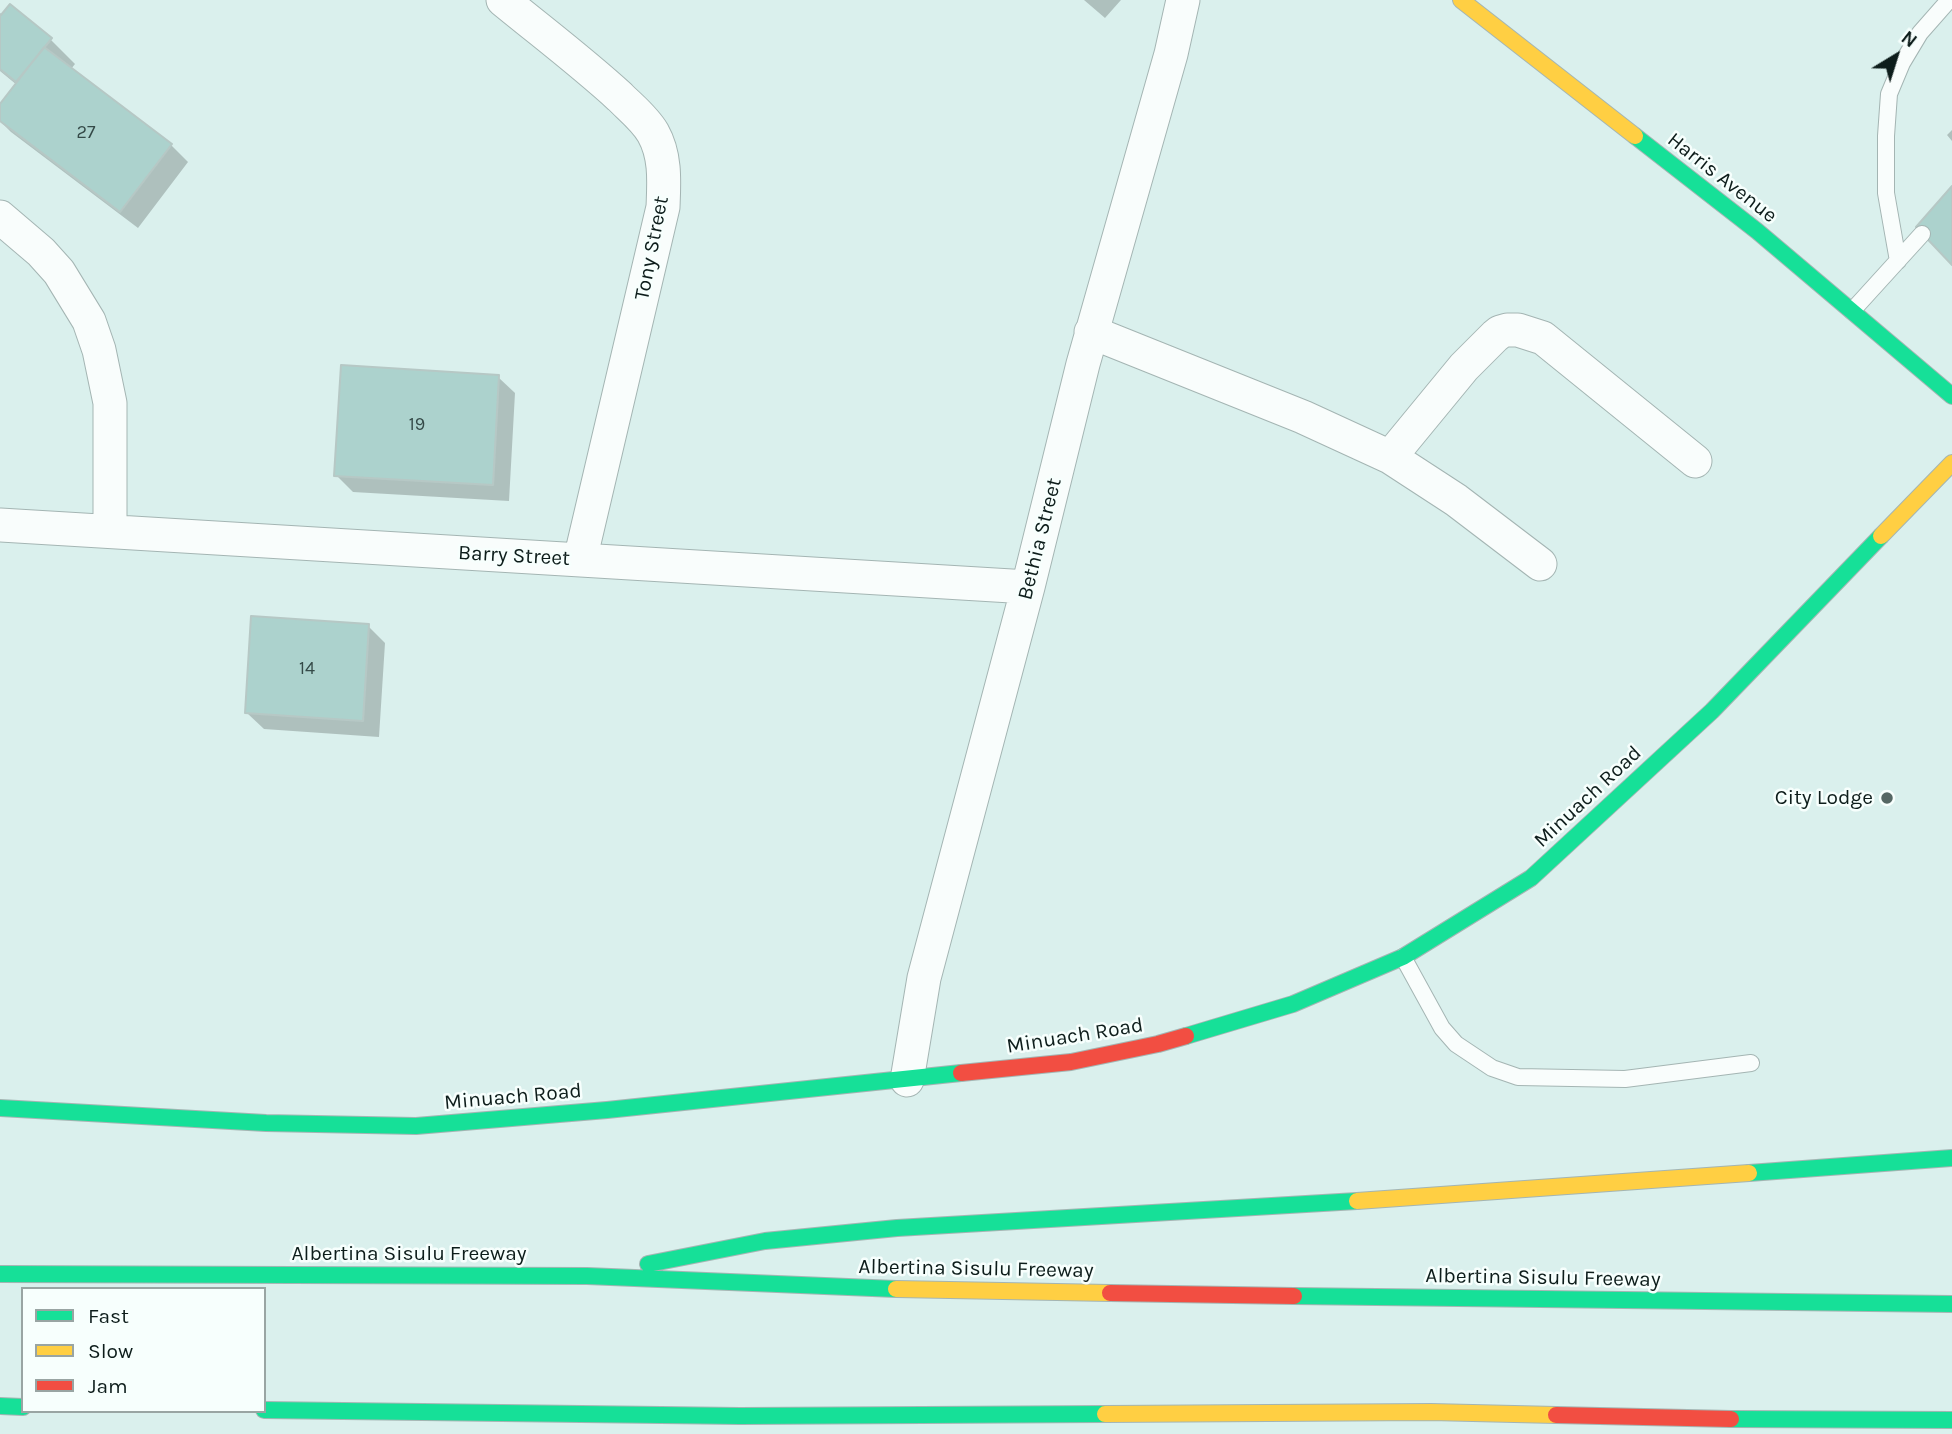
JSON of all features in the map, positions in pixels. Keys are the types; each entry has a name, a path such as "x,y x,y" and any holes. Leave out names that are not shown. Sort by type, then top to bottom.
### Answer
{"main road":[{"name":"Harris Avenue","path":"1461,0 1757,231 1952,396"},
{"name":"Minuach Road","path":"0,1108 266,1123 416,1126 607,1110 1071,1062 1158,1044 1293,1004 1403,957 1531,878 1712,711 1952,463"},
{"path":"587,1276 765,1241 897,1228 1416,1197 1952,1157"},
{"name":"Albertina Sisulu Freeway","path":"0,1274 587,1276 883,1289 1952,1304"},
{"path":"0,1406 21,1407"},
{"path":"266,1410 740,1416 1431,1412 1741,1419 1952,1420"},
{"path":"740,1416 808,1431"}],"street":[{"name":"Tony Street","path":"503,0 596,75 639,116 653,132 664,166 663,207 580,560"},
{"name":"Bethia Street","path":"907,1080 924,978 1028,587 1091,332 1171,54 1182,0"},
{"path":"0,217 41,252 59,272 89,321 99,351 110,403 110,531"},
{"path":"1390,457 1464,367 1495,336 1507,330 1543,338 1695,461"},
{"path":"1091,332 1303,417 1390,457 1456,500 1540,564"},
{"name":"Barry Street","path":"0,525 1028,587"}],"lane":[{"path":"1898,261 1886,193 1889,94 1902,63 1920,33 1949,0"},
{"path":"1852,310 1922,234"},
{"path":"1403,957 1442,1028 1456,1044 1492,1068 1518,1077 1625,1079 1751,1063"}],"building":[{"path":"10,4 52,38 16,82 0,69 0,14"},
{"path":"44,47 172,144 120,212 0,121 0,104"},
{"path":"1952,186 1952,265 1916,227"},
{"path":"341,365 499,375 493,485 334,476"},
{"path":"251,616 369,624 363,721 245,713"}],"traffic: fast":[{"path":"1635,136 1757,231 1952,396"},
{"path":"1186,1036 1293,1004 1403,957 1531,878 1712,711 1881,536"},
{"path":"0,1108 266,1123 416,1126 607,1110 961,1073"},
{"path":"1749,1173 1952,1158"},
{"path":"648,1264 765,1241 897,1228 1357,1201"},
{"path":"0,1274 587,1276 896,1289"},
{"path":"1294,1296 1952,1304"},
{"path":"0,1406 21,1407"},
{"path":"266,1410 740,1416 1105,1414"},
{"path":"1731,1419 1952,1420"}],"traffic: slow":[{"path":"1461,0 1635,136"},
{"path":"1881,536 1952,463"},
{"path":"1357,1201 1749,1173"},
{"path":"896,1289 1110,1293"},
{"path":"1105,1414 1431,1412 1556,1415"}],"traffic: jam":[{"path":"961,1073 1071,1062 1186,1036"},
{"path":"1110,1293 1294,1296"},
{"path":"1556,1415 1731,1419"}],"place":[{"name":"City Lodge","path":"1887,798"}]}
